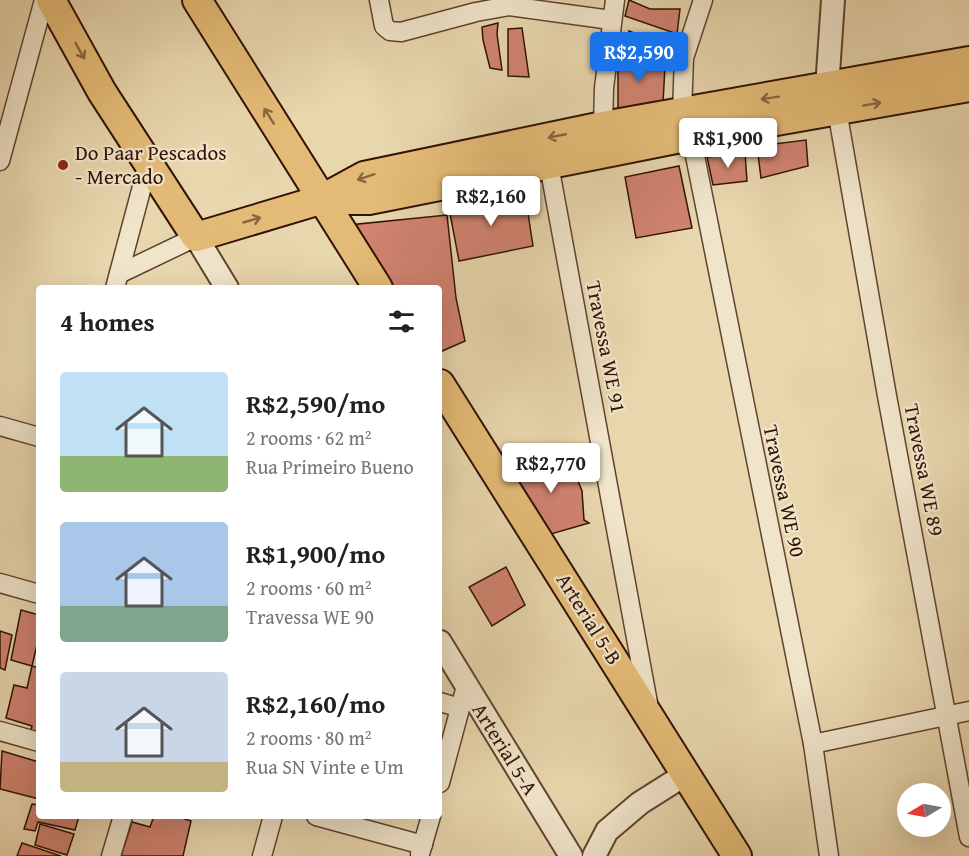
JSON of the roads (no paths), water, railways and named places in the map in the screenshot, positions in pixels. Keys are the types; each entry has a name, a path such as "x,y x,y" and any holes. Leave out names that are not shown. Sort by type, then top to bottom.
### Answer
{"main road":[{"path":"51,0 102,92 196,237 320,200 364,176 603,126 637,133"},
{"path":"197,0 320,200 376,285"},
{"path":"832,99 969,61"},
{"path":"320,200 369,200 549,165 637,133 686,124 832,99 969,87"},
{"name":"Arterial 5-B","path":"442,387 737,856"}],"street":[{"path":"0,161 44,0"},
{"path":"379,0 384,27 401,32 476,12 509,6 611,20"},
{"path":"603,126 604,88 615,0"},
{"name":"Travessa WE 90","path":"702,0 684,58 686,124 813,744 829,856"},
{"path":"832,99 833,0"},
{"name":"Travessa WE 89","path":"832,99 969,837"},
{"path":"117,281 148,164"},
{"name":"Travessa WE 91","path":"549,165 650,715"},
{"path":"117,281 196,237 225,285"},
{"path":"0,426 36,436"},
{"path":"0,583 36,593"},
{"name":"Arterial 5-A","path":"442,645 571,856"},
{"path":"442,776 466,686"},
{"path":"442,703 460,708"},
{"path":"813,744 969,711"},
{"path":"0,731 36,741"},
{"path":"594,856 607,831 640,803 686,774"},
{"path":"111,856 122,819"},
{"path":"262,856 272,819"},
{"path":"325,819 421,850 430,819"}],"place":[{"name":"Do Paar Pescados - Mercado","path":"63,165"}]}
